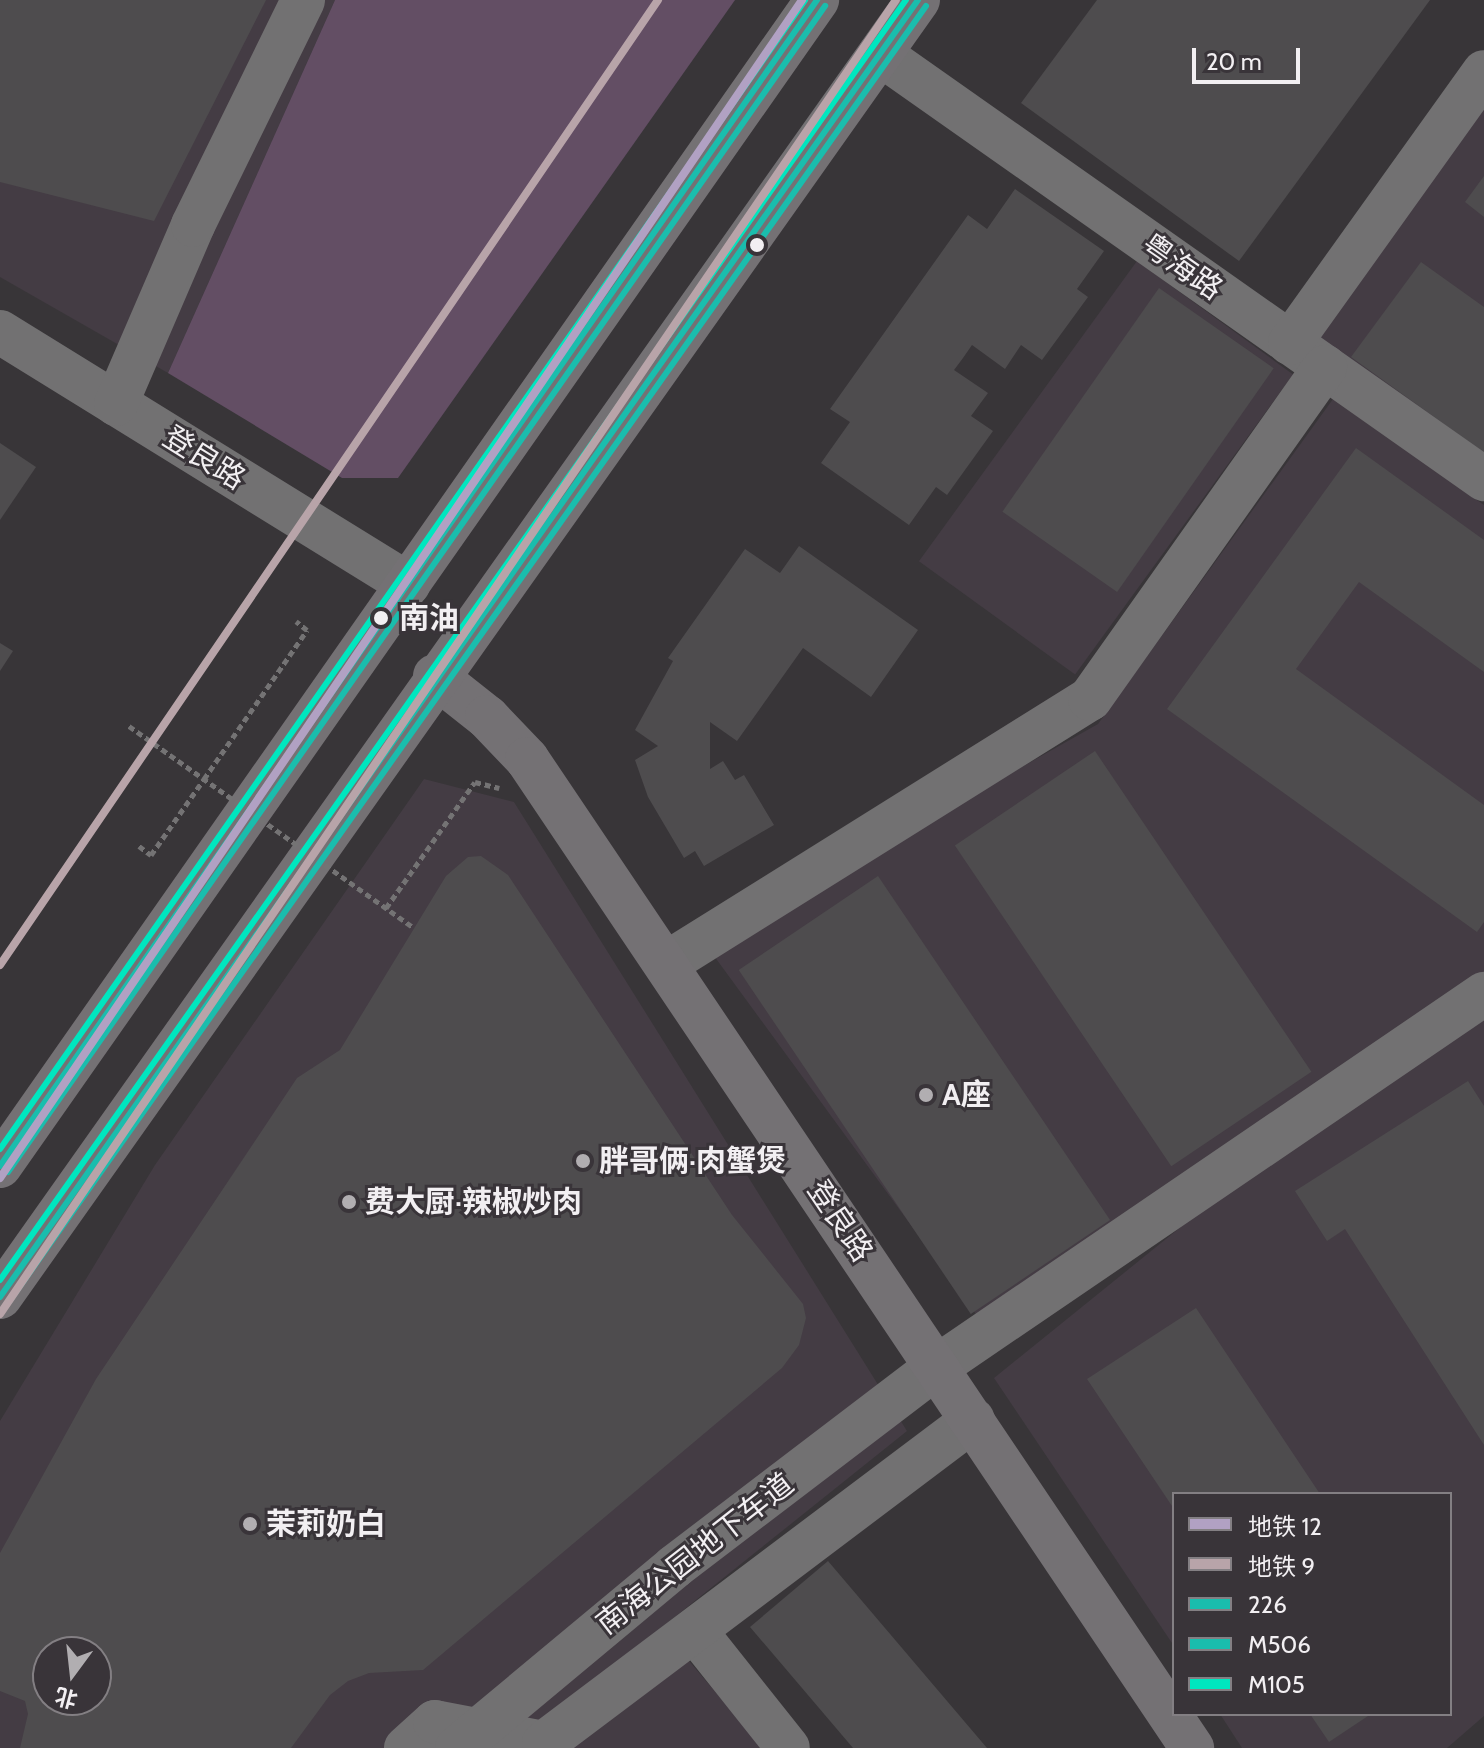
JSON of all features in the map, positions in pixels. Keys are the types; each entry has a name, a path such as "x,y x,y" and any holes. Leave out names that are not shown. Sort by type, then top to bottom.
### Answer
{"main road":[{"path":"0,1166 817,0"},
{"path":"0,1297 435,676 918,0"},
{"name":"登良路","path":"435,676 487,717 527,759 1192,1748"}],"street":[{"path":"116,404 193,225 303,0"},
{"name":"粤海路","path":"880,54 1484,479"},
{"path":"667,963 1090,699 1484,72"},
{"name":"登良路","path":"0,332 408,584"},
{"name":"南海公园地下车道","path":"467,1739 674,1567 938,1366 1484,994"},
{"path":"406,1748 435,1722 467,1739 544,1743 973,1420"},
{"path":"695,1631 788,1748"}],"path":[{"path":"139,846 151,855 307,630 296,621"},
{"path":"129,726 414,928"},
{"path":"386,908 475,782 503,789"}],"shaded area":[{"path":"0,0 335,0 168,373 0,277"},
{"path":"335,0 735,0 398,478 342,478 168,373"},
{"path":"1484,103 1484,455 1316,336"},
{"path":"1137,261 1293,374 1075,675 919,561"},
{"path":"1333,399 1484,505 1484,1716 1447,1748 1242,1748 1221,1716 1452,1716 1452,1492 1172,1492 1172,1643 994,1378 1349,1091 981,1321 706,945 1098,724"},
{"path":"424,779 514,802 907,1431 661,1628 763,1748 0,1748 0,1421 155,1165"}],"building":[{"path":"0,0 266,0 154,221 0,182"},
{"path":"1097,0 1430,0 1239,261 1021,103"},
{"path":"1484,176 1484,217 1465,202"},
{"path":"1015,189 1104,251 1077,289 1088,297 1042,360 1021,345 1005,369 972,345 954,370 988,393 971,416 993,431 947,495 936,487 909,525 821,463 850,422 830,409 968,215 987,229"},
{"path":"1421,262 1484,307 1484,453 1351,357"},
{"path":"1159,288 1274,368 1117,592 1002,512"},
{"path":"0,443 36,467 0,520"},
{"path":"1356,448 1484,540 1484,672 1359,582 1296,669 1484,805 1484,922 1477,932 1167,709"},
{"path":"799,546 918,630 871,697 803,648 737,741 710,722 710,769 723,761 735,780 744,775 774,825 704,866 695,851 684,858 648,797 635,760 658,746 635,730 673,661 668,658 745,549 780,573"},
{"path":"0,643 13,651 0,671"},
{"path":"1095,751 1311,1072 1171,1166 955,846"},
{"path":"481,856 508,875 732,1215 803,1304 806,1318 799,1345 782,1368 423,1670 369,1673 348,1681 330,1695 291,1748 20,1748 28,1714 25,1701 0,1691 0,1553 96,1379 297,1078 340,1050 446,876 468,857"},
{"name":"A座","path":"878,876 1110,1220 971,1314 739,970"},
{"path":"1468,1081 1484,1106 1484,1445 1345,1229 1327,1241 1295,1191"},
{"path":"1196,1308 1319,1492 1172,1492 1172,1506 1087,1379"},
{"path":"828,1561 987,1748 853,1748 750,1627"},
{"path":"1311,1716 1368,1716 1329,1742"}],"metro line":[{"name":"9","path":"0,965 658,0"},
{"name":"12","path":"0,1178 802,0"},
{"name":"9","path":"0,1314 896,0"}],"transit line":[{"name":"M105","path":"0,1149 805,0"},
{"name":"226","path":"0,1166 817,0"},
{"name":"M105","path":"0,1280 906,0"},
{"name":"226","path":"0,1297 918,0"},
{"name":"M506","path":"8,1172 825,6"},
{"name":"M506","path":"8,1303 926,6"}],"place":[{"name":"南油","path":"381,618"},
{"name":"A座","path":"926,1095"},
{"name":"胖哥俩·肉蟹煲","path":"583,1161"},
{"name":"费大厨·辣椒炒肉","path":"349,1202"},
{"name":"茉莉奶白","path":"250,1524"}]}
